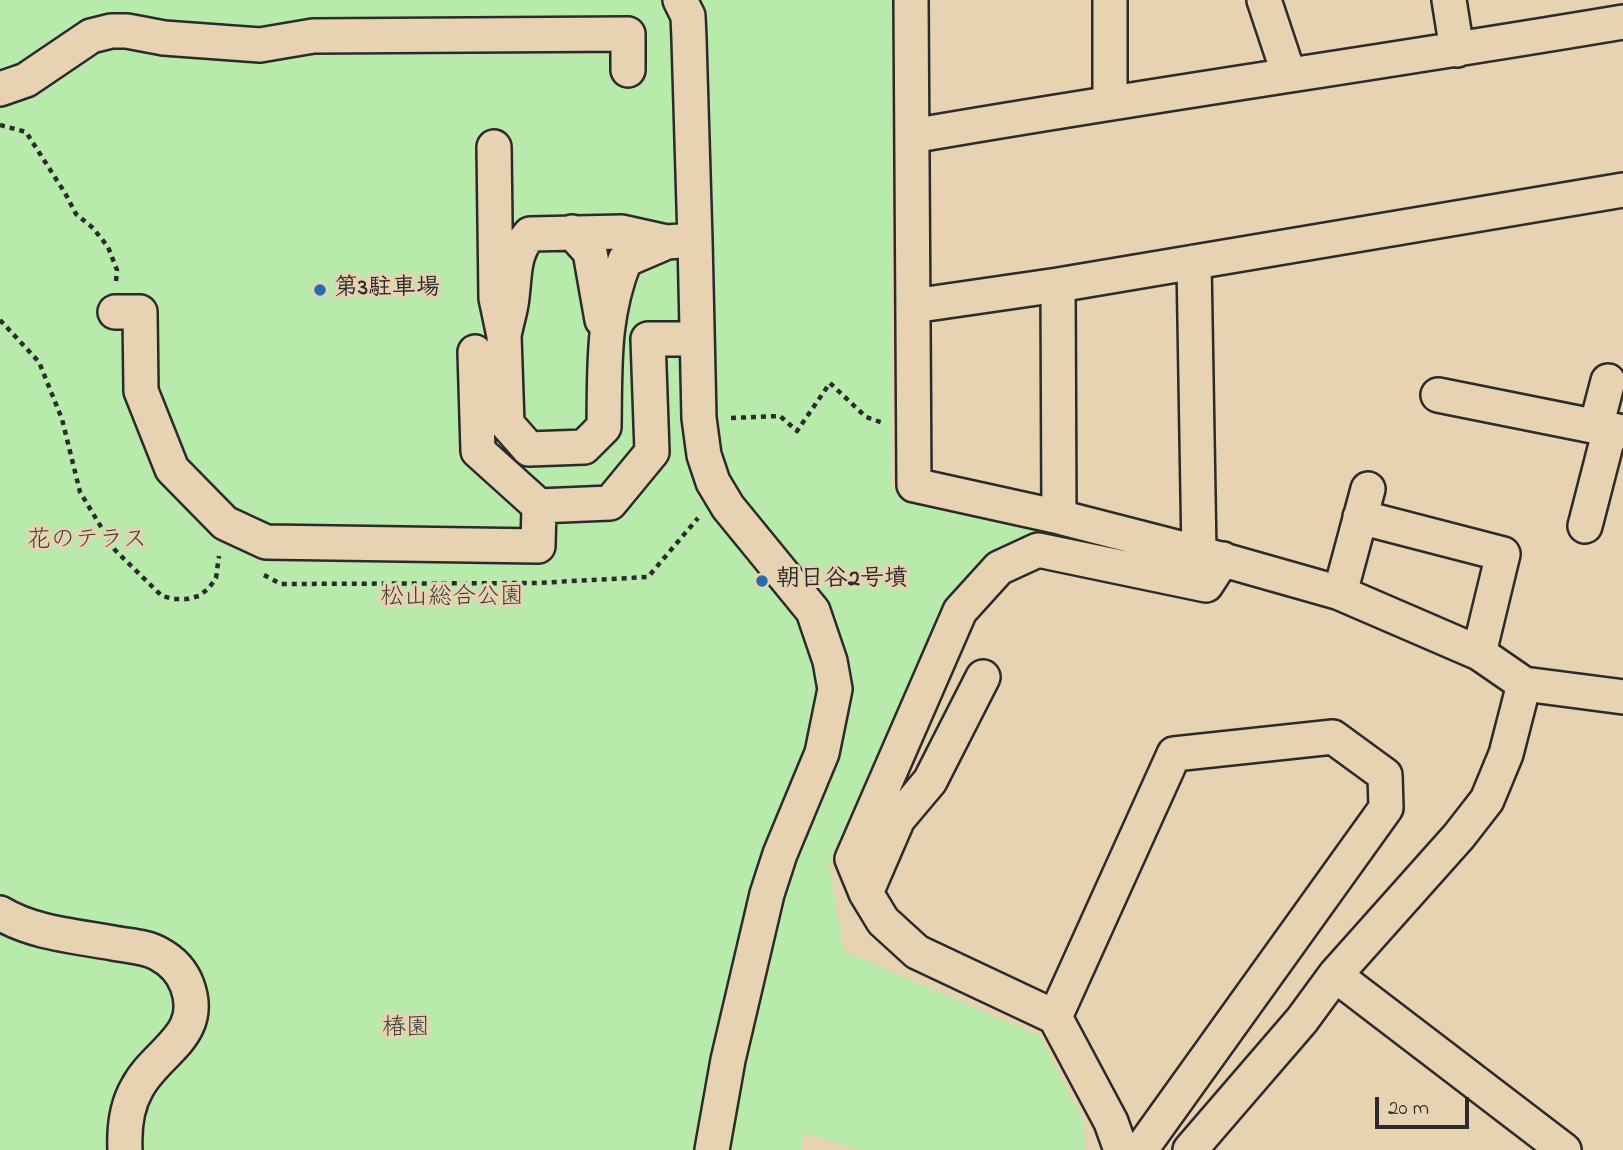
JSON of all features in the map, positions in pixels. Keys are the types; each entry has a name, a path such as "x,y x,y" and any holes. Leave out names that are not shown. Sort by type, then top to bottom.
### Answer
{"street":[{"path":"680,0 688,16 689,39 681,241 704,455 713,482 728,507 813,611 830,661 835,688 822,753 780,854 768,894 727,1060 712,1150"},
{"path":"911,0 914,485 1059,517 1340,593 1479,653 1524,684 1623,698"},
{"path":"1110,102 1111,0"},
{"path":"1264,0 1289,75"},
{"path":"1449,0 1457,50"},
{"path":"912,136 1110,102 1623,22"},
{"path":"0,89 26,80 91,36 111,31 260,46 313,36 628,34 628,70"},
{"path":"530,234 518,220 503,147 496,298 503,336 507,424 529,449 584,447 604,427 605,335 614,288 625,260 681,241"},
{"path":"913,306 1058,285 1623,190"},
{"path":"572,232 590,252 605,335"},
{"path":"503,336 512,299 514,266 522,243 530,234 622,232 681,241"},
{"path":"1121,1150 1111,1122 1055,1017 917,952 883,922 866,893 852,859 960,611 999,568 1038,550 1206,585 1211,556 1194,262"},
{"path":"1058,285 1059,517"},
{"path":"115,312 140,312 141,391 172,469 225,523 266,542 538,546 539,506"},
{"path":"475,352 478,451 539,506 610,503 652,452 648,339 678,339"},
{"path":"1585,526 1610,429 1608,381"},
{"path":"1438,395 1610,429"},
{"path":"1340,593 1364,503 1503,554 1479,653"},
{"path":"866,893 898,819 930,781 983,677"},
{"path":"1190,1150 1302,1020 1335,975 1459,836 1487,800 1506,754 1524,684"},
{"path":"1055,1017 1174,754 1333,737 1385,775 1386,808 1142,1148 1137,1150"},
{"path":"0,913 31,927 151,950 174,965 186,981 191,1009 188,1027 136,1088 125,1122 125,1150"},
{"path":"1335,975 1551,1146"}],"path":[{"path":"0,125 26,132 76,214 93,228 108,247 117,271 115,312"},
{"path":"0,320 39,362 62,419 80,492 115,550 162,596 174,600 199,596 209,588 216,578 219,552"},
{"path":"719,419 780,416 797,431 830,383 866,417 913,435"}],"green space":[{"name":"松山総合公園","path":"0,0 893,0 891,489 1045,533 984,557 928,638 829,863 844,951 1040,1036 1083,1120 1085,1150 860,1150 804,1133 801,1150 0,1150"}],"place":[{"name":"第3駐車場","path":"320,290"},
{"name":"朝日谷2号墳","path":"762,581"}],"park label":[{"name":"花のテラス","path":"87,542"},
{"name":"椿園","path":"406,1030"}]}
